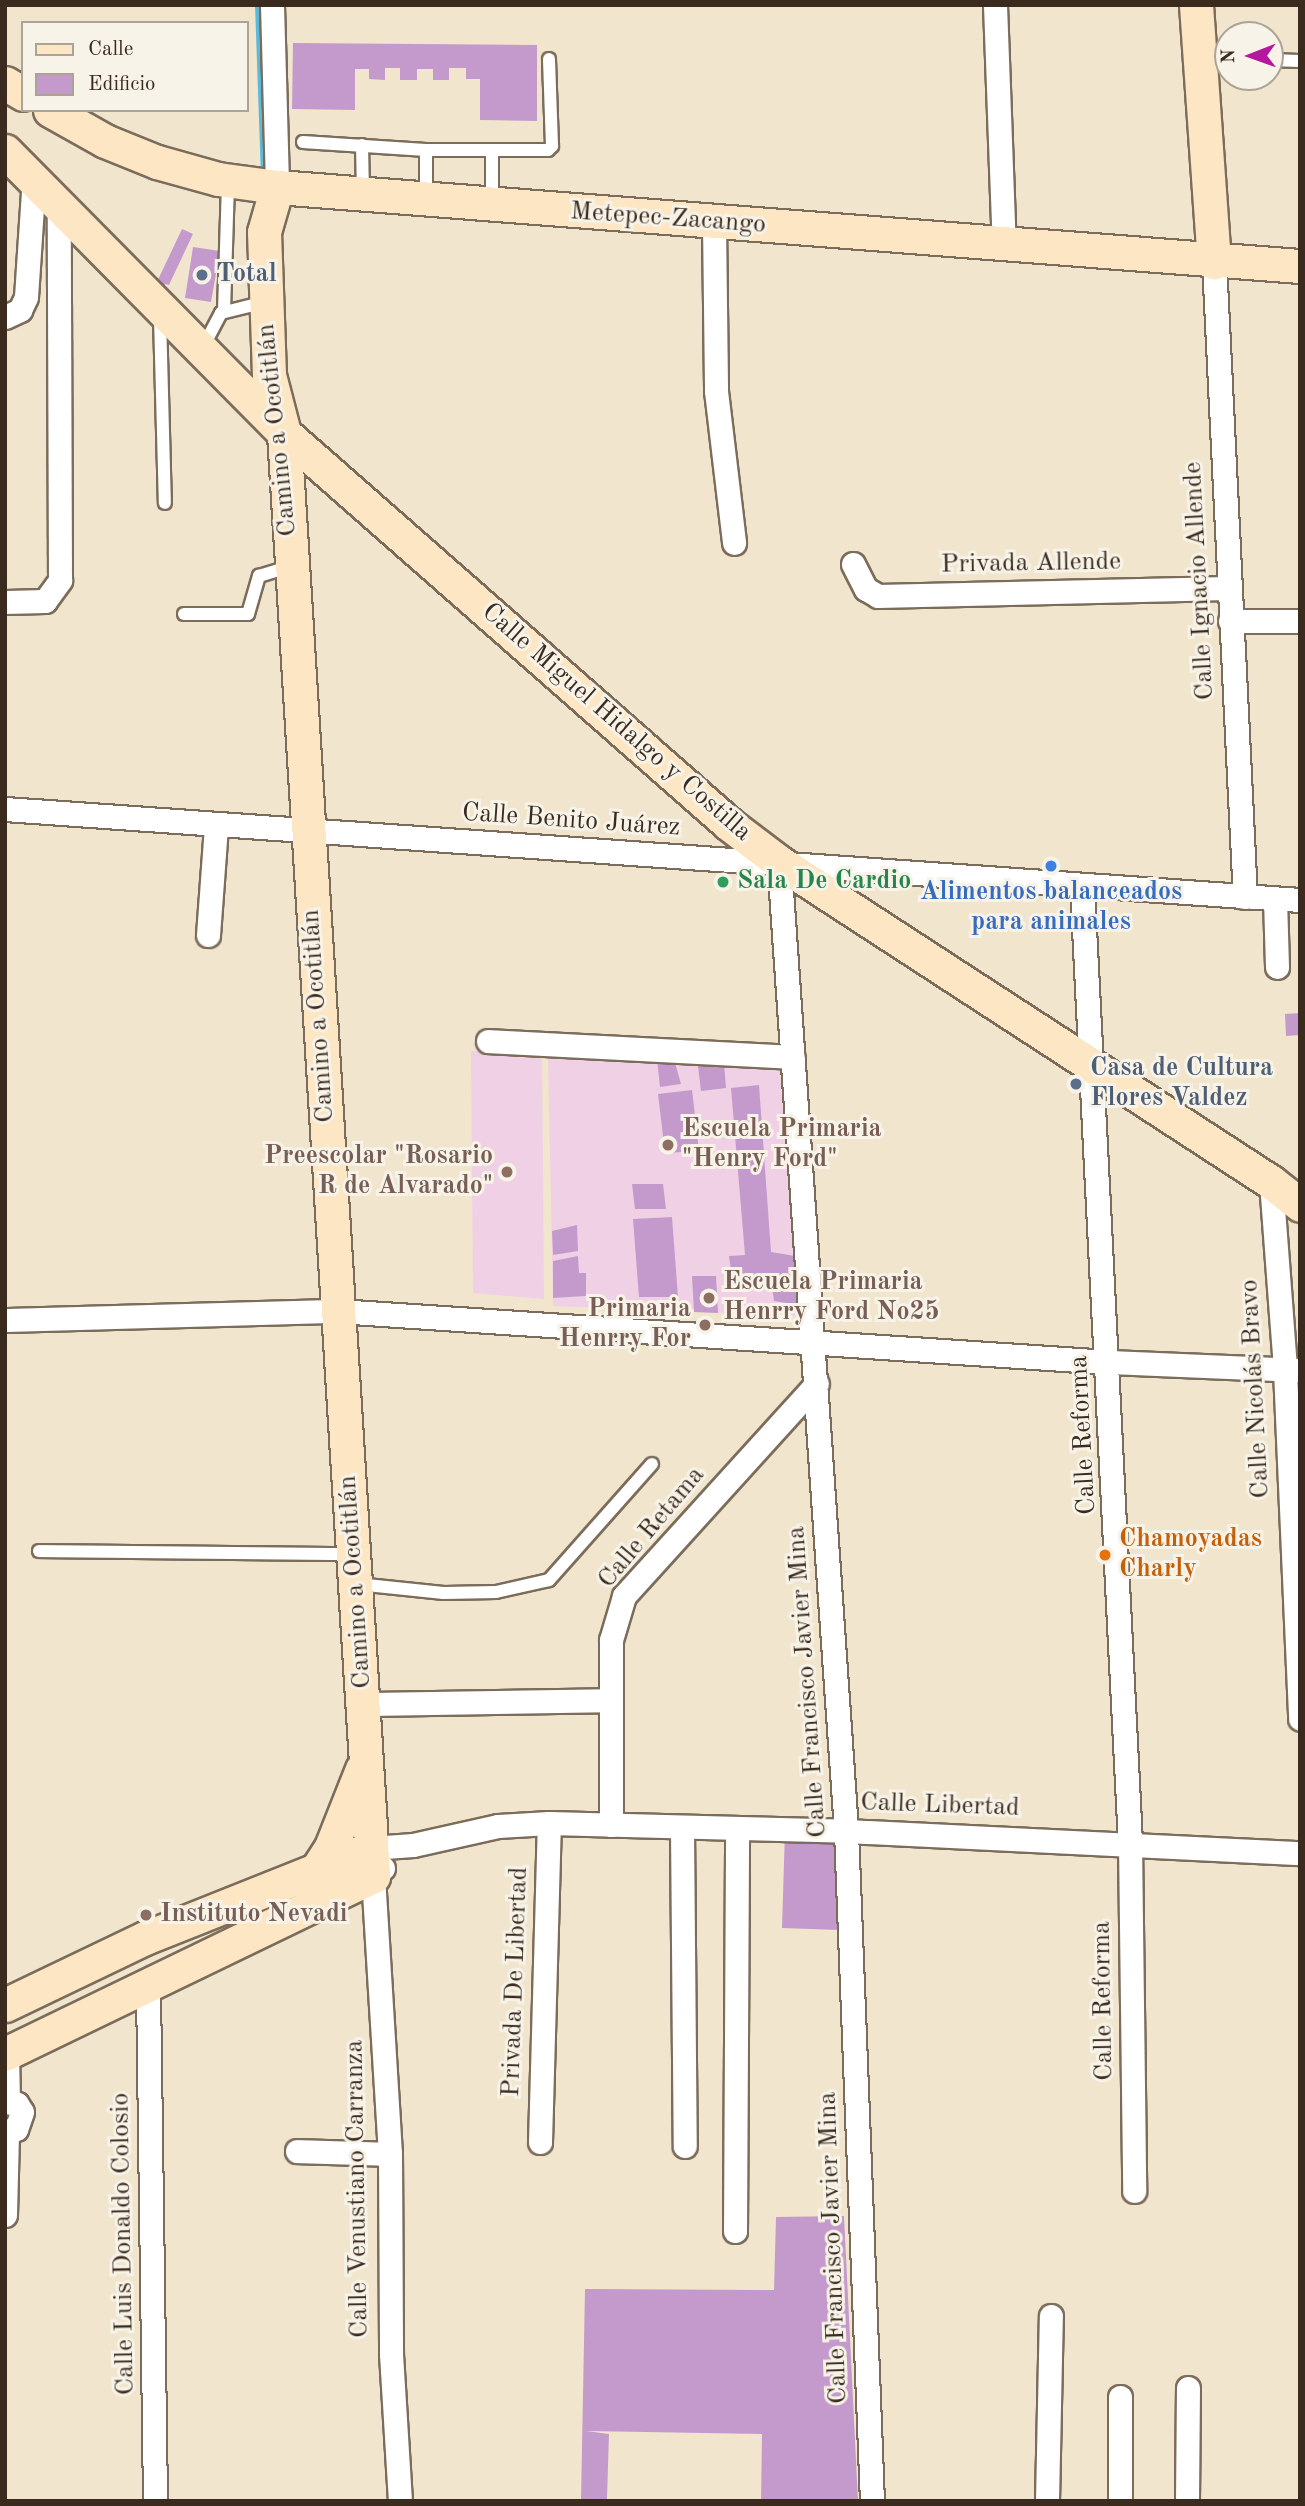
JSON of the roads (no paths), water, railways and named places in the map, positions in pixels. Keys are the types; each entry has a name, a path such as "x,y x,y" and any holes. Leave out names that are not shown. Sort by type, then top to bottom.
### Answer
{"main road":[{"path":"1196,5 1214,58"},
{"path":"5,83 21,93"},
{"path":"1214,91 1214,262"},
{"name":"Metepec-Zacango","path":"54,112 105,141 157,162 228,180 277,187 1214,262 1300,266"},
{"name":"Calle Miguel Hidalgo y Costilla","path":"5,151 284,433 729,824 779,862 1093,1063 1272,1182 1300,1205"},
{"name":"Camino a Ocotitlán","path":"277,187 264,232 269,375 284,433 337,1311 365,1704 372,1862"},
{"path":"315,1872 331,1847 368,1754"},
{"path":"5,2005 145,1938 315,1872 372,1862"},
{"path":"6,2053 148,1987 372,1862"}],"street":[{"path":"271,5 277,187"},
{"path":"995,5 1004,245"},
{"path":"5,317 20,310 26,297 34,178"},
{"path":"5,602 35,604 55,591 60,580 59,204"},
{"path":"714,223 716,391 734,542"},
{"name":"Calle Ignacio Allende","path":"1214,262 1227,588 1245,897"},
{"name":"Privada Allende","path":"853,564 866,589 878,596 1227,588"},
{"path":"1230,621 1300,621"},
{"name":"Calle Benito Juárez","path":"5,809 307,832 779,862 1082,888 1300,900"},
{"path":"208,935 216,825"},
{"name":"Calle Francisco Javier Mina","path":"779,862 846,1831 872,2501"},
{"name":"Calle Reforma","path":"1082,888 1109,1362 1130,1842 1134,2190"},
{"path":"1275,899 1277,967"},
{"path":"488,1041 793,1057"},
{"name":"Calle Nicolás Bravo","path":"1272,1182 1292,1370 1300,1719"},
{"path":"5,1320 337,1311 1109,1362 1292,1370"},
{"name":"Calle Retama","path":"611,1825 611,1640 624,1597 817,1384"},
{"path":"365,1704 610,1700"},
{"name":"Calle Libertad","path":"372,1862 413,1845 467,1830 549,1824 846,1831 1130,1842 1300,1853"},
{"name":"Privada De Libertad","path":"540,2141 549,1824"},
{"path":"735,2231 737,1828"},
{"path":"682,1829 685,2146"},
{"name":"Calle Venustiano Carranza","path":"372,1862 390,2154 391,2354 400,2501"},
{"name":"Calle Luis Donaldo Colosio","path":"148,1987 155,2501"},
{"path":"5,2215 6,2131 16,2129 22,2112 6,2102 6,2053"},
{"path":"297,2151 390,2154"},
{"path":"1047,2501 1051,2316"},
{"path":"1187,2501 1188,2388"},
{"path":"1120,2397 1120,2501"}],"lane":[{"path":"303,142 492,152 551,148 549,59"},
{"path":"362,145 363,195"},
{"path":"426,150 426,200"},
{"path":"492,152 492,205"},
{"path":"202,349 224,311 228,180"},
{"path":"224,311 266,302"},
{"path":"160,306 165,503"},
{"path":"184,614 248,614 259,576 292,566"},
{"path":"39,1551 356,1569 444,1593 496,1592 549,1580 652,1464"}],"waterway":[{"path":"258,5 264,173"}],"place":[{"name":"Total","path":"202,275"},
{"name":"Alimentos balanceados para animales","path":"1051,866"},
{"name":"Sala De Cardio","path":"723,882"},
{"name":"Casa de Cultura Flores Valdez","path":"1076,1084"},
{"name":"Escuela Primaria \"Henry Ford\"","path":"668,1145"},
{"name":"Preescolar \"Rosario R de Alvarado\"","path":"507,1172"},
{"name":"Escuela Primaria Henrry Ford No25","path":"709,1298"},
{"name":"Primaria Henrry For","path":"705,1325"},
{"name":"Chamoyadas Charly","path":"1105,1555"},
{"name":"Instituto Nevadi","path":"146,1915"}]}
